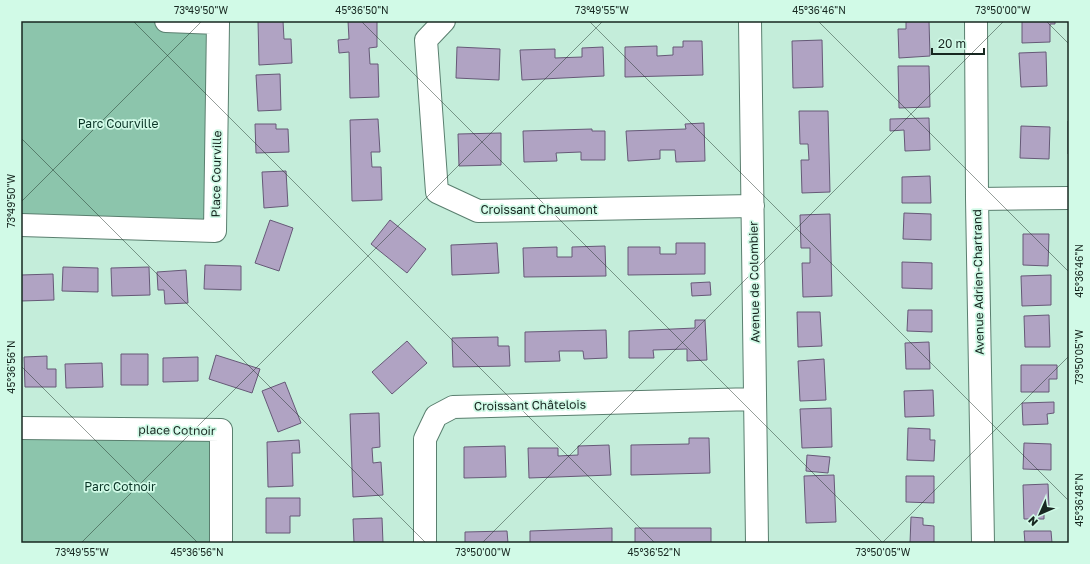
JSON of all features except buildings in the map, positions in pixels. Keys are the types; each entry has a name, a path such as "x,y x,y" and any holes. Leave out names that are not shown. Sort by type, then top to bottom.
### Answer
{"street":[{"name":"Place Courville","path":"21,225 215,231 218,22 166,21"},
{"name":"Croissant Chaumont","path":"444,21 426,40 436,192 478,211 753,206"},
{"name":"Avenue de Colombier","path":"750,21 757,543"},
{"name":"Avenue Adrien-Chartrand","path":"976,21 977,199 983,543"},
{"path":"977,199 1069,198"},
{"name":"Croissant Châtelois","path":"425,543 425,439 436,416 453,407 755,399"},
{"name":"place Cotnoir","path":"21,428 221,430 222,543"}],"green space":[{"name":"Parc Courville","path":"21,21 218,21 212,231 21,225"},
{"name":"Parc Cotnoir","path":"21,429 221,429 219,543 21,543"}]}
